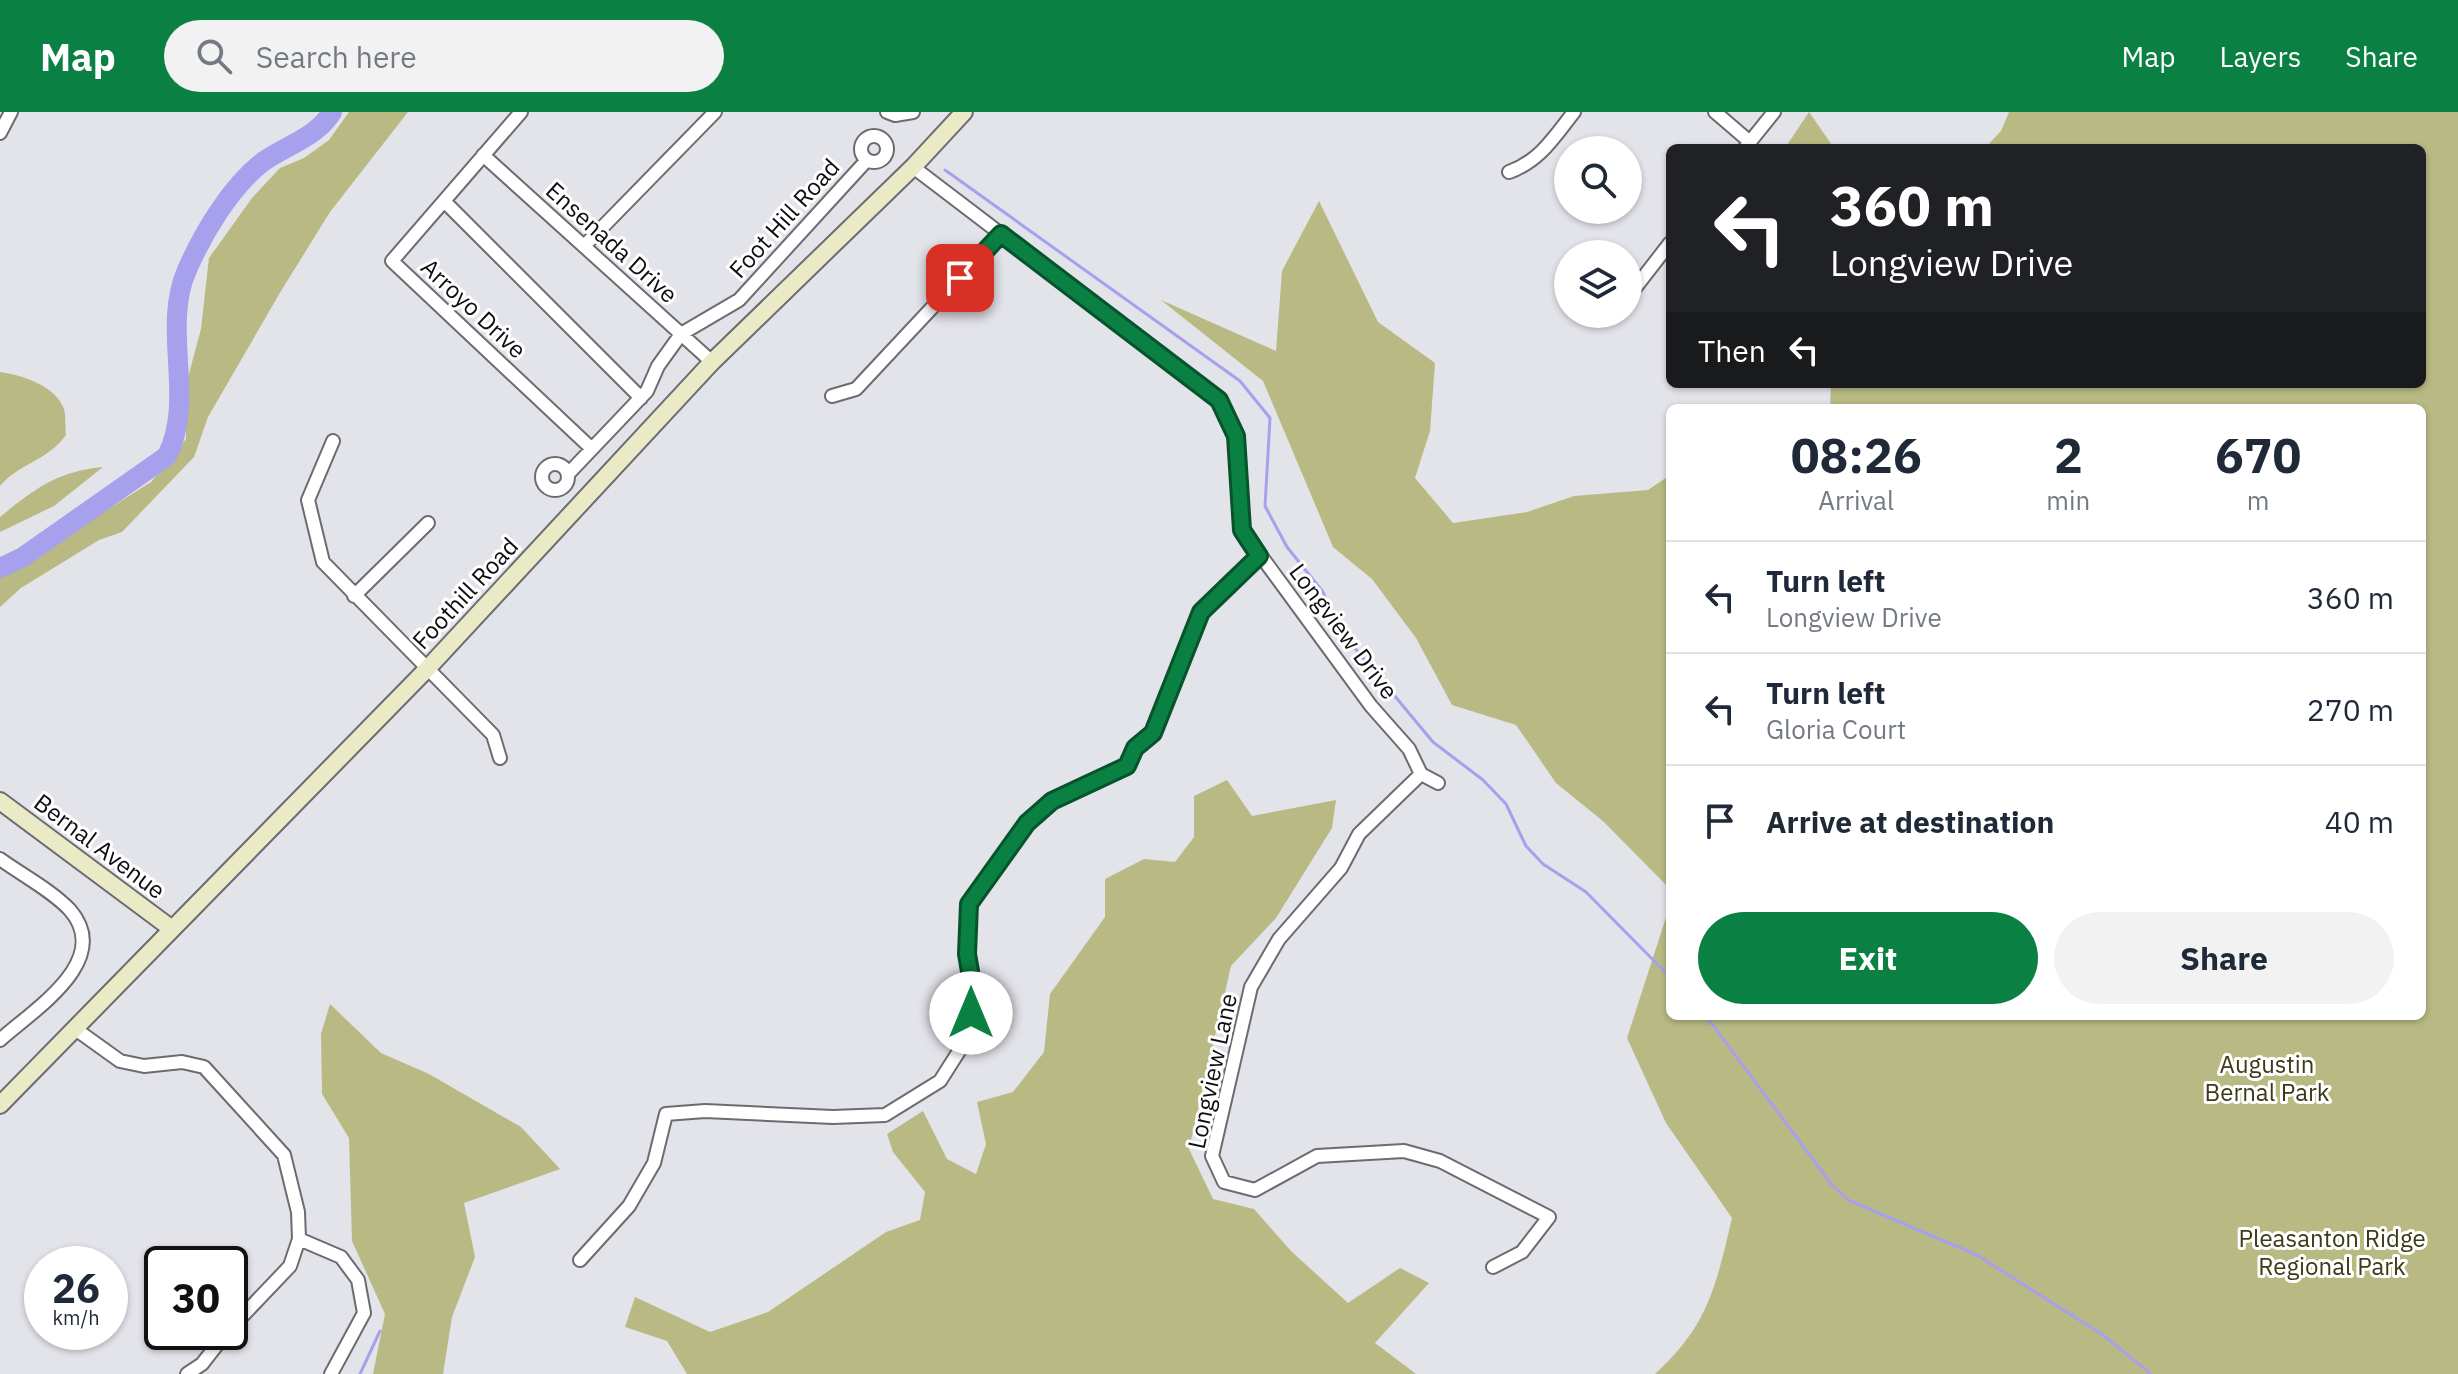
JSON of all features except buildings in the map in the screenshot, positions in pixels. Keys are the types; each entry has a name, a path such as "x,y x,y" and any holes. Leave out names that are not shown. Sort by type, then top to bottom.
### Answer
{"main road":[{"name":"Foothill Road","path":"0,1105 427,669 712,362 913,167 964,112"},
{"name":"Bernal Avenue","path":"0,801 172,929"}],"street":[{"path":"0,133 11,112"},
{"name":"Arroyo Drive","path":"521,112 392,261 592,449"},
{"path":"584,246 715,112"},
{"path":"887,112 895,115 913,112"},
{"path":"1509,172 1527,166 1539,156 1574,112"},
{"path":"1715,112 1746,144"},
{"path":"1748,144 1774,112"},
{"name":"Ensenada Drive","path":"483,155 712,362"},
{"name":"Foot Hill Road","path":"569,473 641,398 681,334 739,300 867,160"},
{"name":"Longview Drive","path":"913,167 1219,400 1236,436 1242,530 1371,706 1409,749 1421,774"},
{"path":"444,201 641,398"},
{"path":"832,396 856,389 1001,234"},
{"path":"1642,279 1666,248"},
{"path":"333,441 308,500 323,562 493,735 500,758"},
{"path":"354,596 428,523"},
{"path":"580,1260 629,1206 654,1163 666,1114 705,1111 833,1117 885,1115 940,1081 968,1037 973,989 967,954 969,904 1027,823 1052,801 1127,766 1135,748 1153,733 1201,612 1259,556"},
{"path":"1421,774 1438,783"},
{"name":"Longview Lane","path":"1421,774 1359,834 1341,868 1279,939 1251,987 1212,1156 1224,1182 1255,1190 1317,1156 1404,1151 1440,1161 1549,1217 1522,1252 1493,1267"},
{"path":"0,859 71,912 83,944 78,964 67,980 0,1040"},
{"path":"74,1028 120,1061 144,1066 182,1062 204,1067 284,1155 298,1212 299,1239 290,1266 248,1309"},
{"path":"299,1239 341,1257 358,1280 364,1313 331,1374"},
{"path":"187,1374 202,1364 213,1350"}],"green space":[{"path":"349,112 408,112 330,212 208,417 194,457 122,532 99,540 21,588 0,607 0,578 151,482 186,439 186,385 201,329 209,258 252,198 280,168 304,158 329,140"},
{"path":"1809,112 1831,144 1788,144"},
{"path":"2009,112 2458,112 2458,1374 1655,1374 1687,1339 1707,1304 1732,1218 1666,1123 1627,1038 1666,917 1666,1020 2426,1020 2426,404 1830,404 1831,388 2426,388 2426,144 1989,144 2001,131"},
{"path":"1319,201 1378,322 1435,363 1430,431 1415,478 1453,523 1527,512 1574,496 1648,490 1666,478 1666,885 1604,822 1556,783 1516,725 1452,705 1416,638 1372,579 1333,547 1263,381 1161,300 1276,351 1282,271"},
{"path":"0,372 28,379 54,394 64,409 66,435 50,451 0,486"},
{"path":"103,467 54,506 0,532 0,517 47,483 87,469"},
{"path":"1227,780 1252,816 1336,800 1332,828 1276,918 1231,966 1189,1149 1213,1199 1254,1209 1291,1251 1348,1303 1400,1268 1429,1283 1375,1343 1416,1374 687,1374 667,1341 625,1327 635,1297 710,1332 768,1312 886,1232 920,1220 925,1192 893,1152 887,1134 923,1111 947,1159 976,1174 986,1144 977,1102 1013,1092 1044,1052 1050,994 1105,917 1105,879 1144,859 1175,862 1194,837 1194,796"},
{"path":"330,1004 381,1053 429,1074 521,1127 560,1169 464,1203 475,1257 452,1317 443,1374 373,1374 385,1314 352,1241 349,1138 322,1094 321,1034"}],"waterway":[{"path":"0,568 23,557 167,456 179,411 177,316 187,270 219,211 240,183 264,161 318,128 332,112"},
{"path":"945,170 1240,381 1270,418 1265,506 1287,547 1323,592 1339,629 1433,742 1483,780 1506,804 1526,846 1543,864 1586,892 1666,973"},
{"path":"1709,1020 1832,1185 1848,1200 1977,1255 2103,1335 2151,1374"},
{"path":"360,1374 380,1331"}],"route":[{"path":"960,278 1001,234 1219,400 1236,436 1242,530 1259,556 1201,612 1153,733 1135,748 1127,766 1052,801 1027,823 969,904 967,954 973,989 971,1013"}],"park label":[{"name":"Augustin Bernal Park","path":"2267,1078"},
{"name":"Pleasanton Ridge Regional Park","path":"2332,1252"}]}
